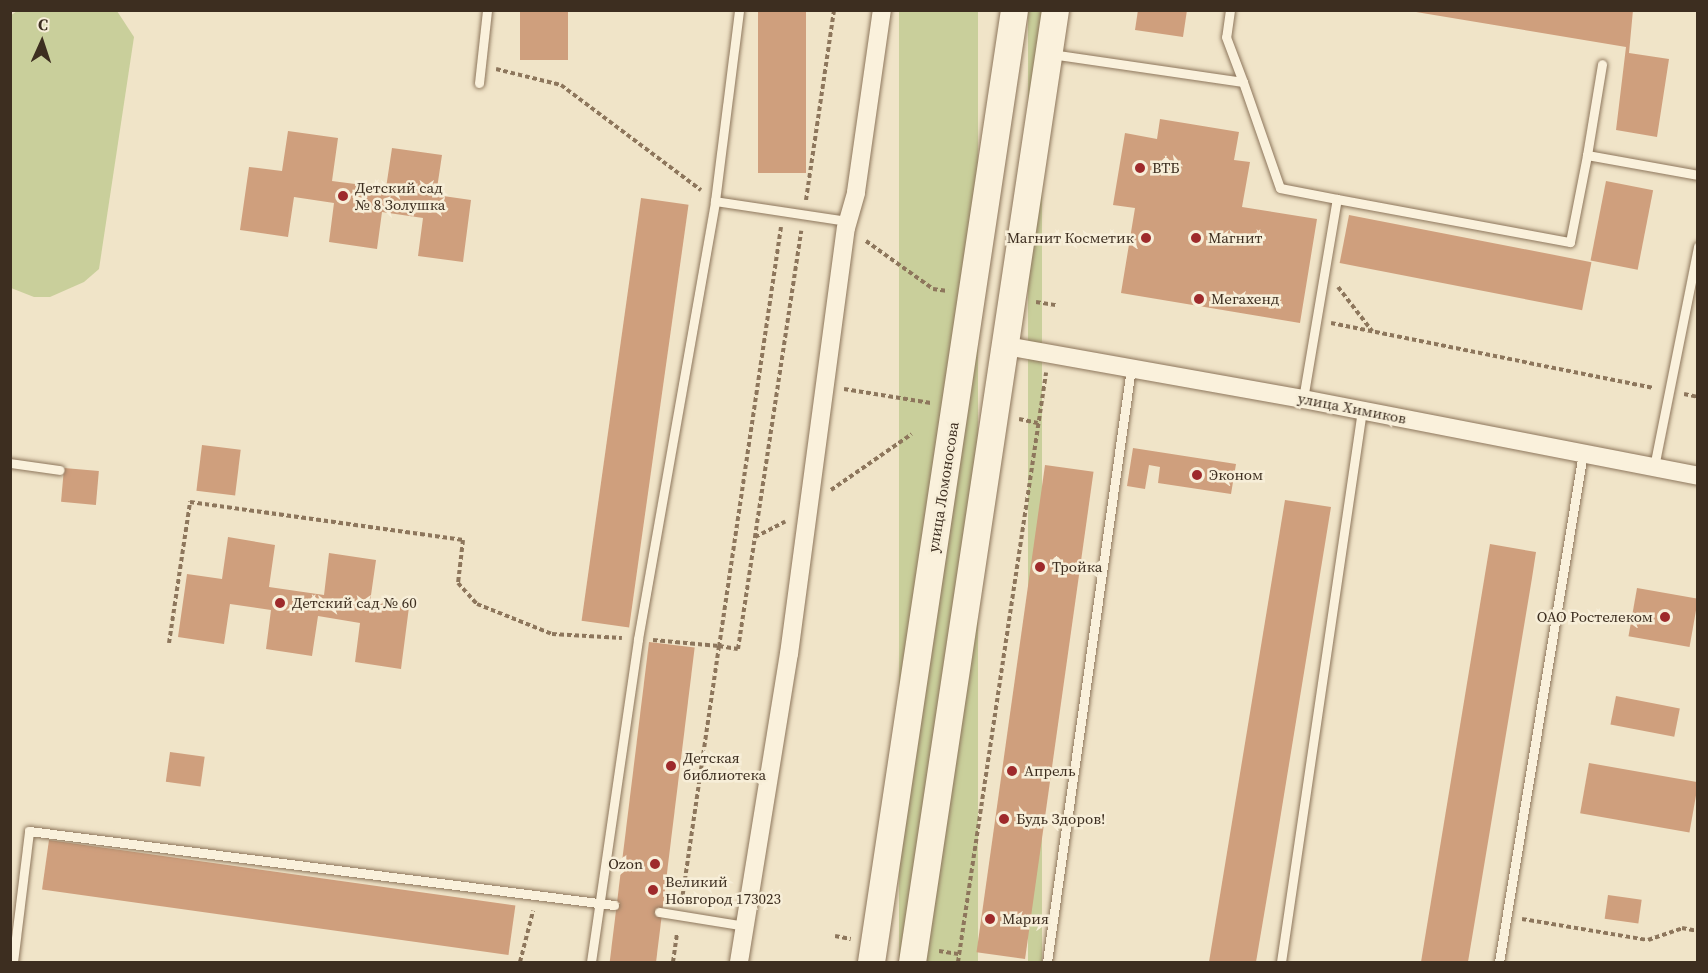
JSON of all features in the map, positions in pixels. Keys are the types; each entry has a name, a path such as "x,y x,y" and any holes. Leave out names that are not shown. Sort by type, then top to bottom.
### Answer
{"main road":[{"name":"улица Ломоносова","path":"871,963 1014,10"},
{"path":"912,963 1055,10"}],"street":[{"path":"739,963 789,654 847,224 856,192 882,10"},
{"name":"улица Химиков","path":"1006,346 1362,410 1698,476"}],"lane":[{"path":"479,84 487,10"},
{"path":"591,963 638,639 715,201 739,10"},
{"path":"1230,10 1226,37 1280,188 1570,242 1602,64"},
{"path":"1048,53 1243,82"},
{"path":"1587,154 1698,175"},
{"path":"1303,399 1337,199"},
{"path":"715,201 847,224"},
{"path":"1654,467 1697,252"},
{"path":"1047,963 1131,368"},
{"path":"1281,963 1362,410"},
{"path":"1499,963 1583,453"},
{"path":"10,464 60,470"},
{"path":"13,963 30,831 614,905"},
{"path":"659,912 745,926"}],"path":[{"path":"804,209 834,10"},
{"path":"481,65 561,85 715,201"},
{"path":"673,963 783,212"},
{"path":"169,643 190,502 463,540 458,583 477,604 552,634 638,639 738,649 802,221"},
{"path":"847,224 933,289 972,294"},
{"path":"1325,270 1372,332"},
{"path":"1012,299 1056,305"},
{"path":"1316,321 1663,390"},
{"path":"958,963 1046,373"},
{"path":"841,389 955,407"},
{"path":"1674,392 1698,397"},
{"path":"996,414 1038,423"},
{"path":"520,963 537,896"},
{"path":"1507,917 1648,940 1682,928 1698,931"}],"green space":[{"path":"17,11 117,11 134,37 99,269 84,282 50,297 34,297 11,288 10,16"},
{"path":"899,11 978,11 978,962 899,962"},
{"path":"1028,11 1042,11 1042,962 1028,962"}],"building":[{"path":"520,10 568,10 568,60 520,60"},
{"path":"758,10 806,10 806,173 758,173"},
{"path":"1138,10 1187,10 1183,37 1135,30"},
{"path":"1404,10 1633,10 1629,53 1669,59 1657,137 1616,130 1626,47"},
{"path":"1160,119 1239,132 1234,160 1250,162 1242,207 1317,219 1300,323 1121,293 1135,208 1113,205 1125,133 1157,139"},
{"name":"Детский сад № 8 Золушка","path":"288,131 338,138 332,181 386,188 392,148 442,155 436,195 471,200 463,262 418,256 423,218 382,212 377,249 329,242 334,203 294,197 288,237 240,230 249,167 282,171"},
{"path":"1606,181 1653,190 1638,270 1591,261"},
{"path":"641,198 689,205 629,628 582,621"},
{"path":"1349,215 1591,262 1582,310 1340,263"},
{"path":"202,445 241,450 235,495 196,491"},
{"name":"Эконом","path":"1133,448 1236,464 1231,494 1158,483 1160,467 1149,465 1145,489 1127,486"},
{"path":"1045,465 1094,472 1025,959 977,952"},
{"path":"64,468 99,471 96,505 61,502"},
{"path":"1285,500 1331,507 1276,844 1256,962 1209,962"},
{"name":"Детский сад № 60","path":"228,537 275,545 269,587 324,595 329,553 376,560 370,602 409,607 401,669 355,662 360,623 318,616 312,656 266,649 271,610 230,604 224,644 178,637 187,574 222,579"},
{"path":"1490,544 1536,552 1532,578 1468,962 1421,962"},
{"name":"ОАО Ростелеком","path":"1637,588 1698,599 1690,647 1628,636"},
{"path":"649,642 695,648 656,962 610,962"},
{"path":"1616,696 1680,708 1674,737 1610,724"},
{"path":"170,752 205,757 200,787 166,782"},
{"path":"1589,763 1698,782 1689,833 1580,813"},
{"path":"49,840 515,906 508,955 42,890"},
{"path":"1608,895 1642,900 1638,923 1605,919"}],"place":[{"name":"ВТБ","path":"1140,168"},
{"name":"Детский сад № 8 Золушка","path":"343,196"},
{"name":"Магнит Косметик","path":"1146,238"},
{"name":"Магнит","path":"1196,238"},
{"name":"Мегахенд","path":"1199,299"},
{"name":"Эконом","path":"1197,475"},
{"name":"Тройка","path":"1040,567"},
{"name":"Детский сад № 60","path":"280,603"},
{"name":"ОАО Ростелеком","path":"1665,617"},
{"name":"Детская библиотека","path":"671,766"},
{"name":"Апрель","path":"1012,771"},
{"name":"Будь Здоров!","path":"1004,819"},
{"name":"Ozon","path":"655,864"},
{"name":"Великий Новгород 173023","path":"653,890"},
{"name":"Мария","path":"990,919"}]}
